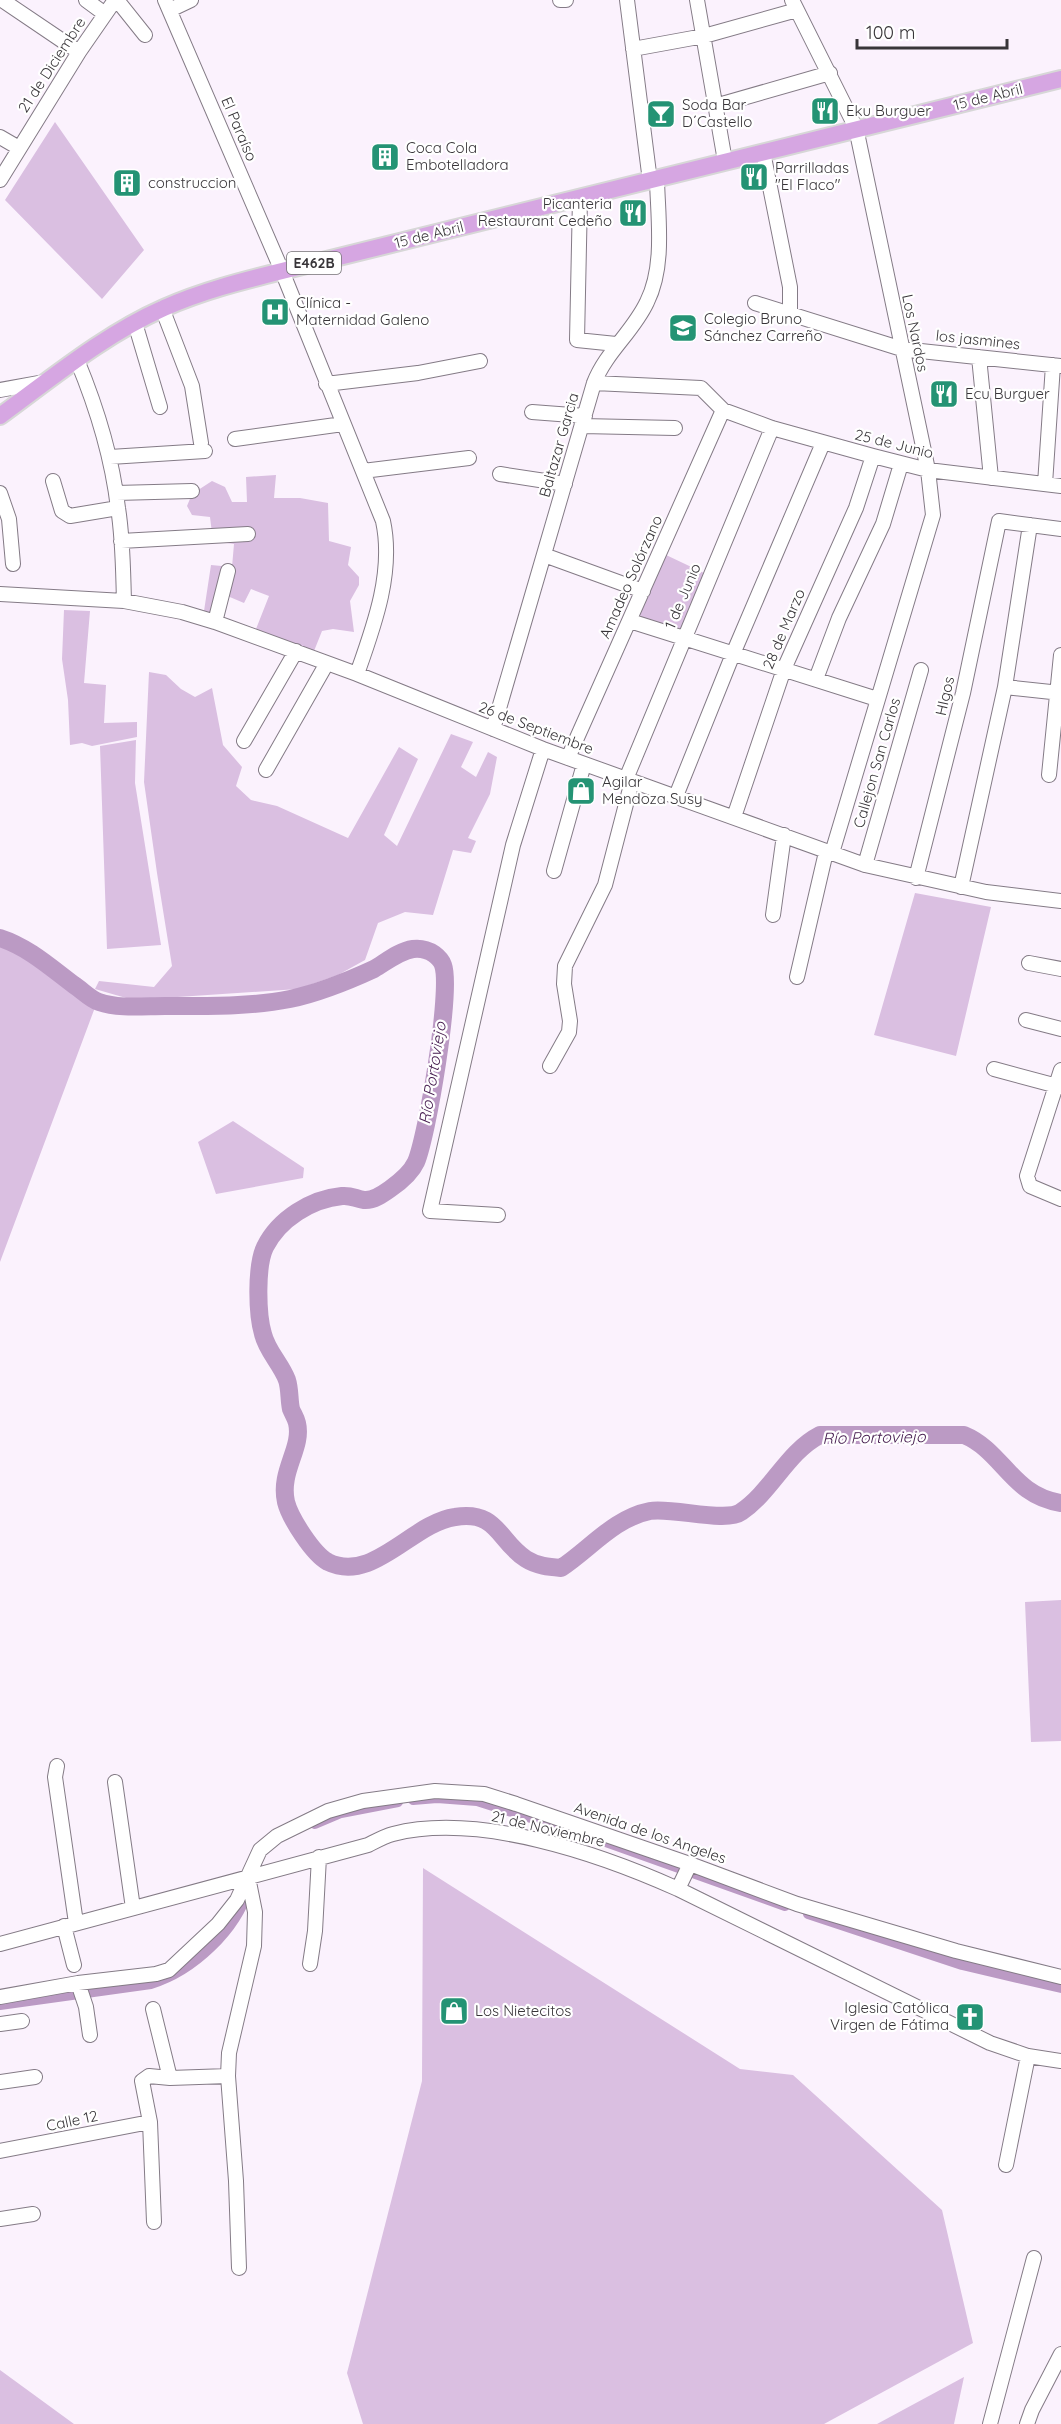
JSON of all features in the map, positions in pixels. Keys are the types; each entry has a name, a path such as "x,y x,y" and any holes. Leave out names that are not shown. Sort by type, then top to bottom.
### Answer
{"main road":[{"name":"15 de Abril","path":"0,416 77,360 135,323 162,308 207,291 856,128 1061,79"}],"street":[{"path":"2,0 79,52"},
{"path":"86,0 105,14"},
{"path":"116,0 145,35"},
{"name":"21 de Diciembre","path":"0,180 79,52 116,0"},
{"path":"168,5 191,0"},
{"path":"560,0 566,0"},
{"name":"Baltazar Garcia","path":"493,729 594,383 616,344 640,314 654,287 658,252 654,180 627,0"},
{"path":"698,0 725,161"},
{"name":"El Paraíso","path":"168,5 282,271 383,521 387,547 384,579 380,601 357,674"},
{"path":"633,49 704,36 794,5"},
{"name":"Los Nardos","path":"794,5 856,128 928,470 933,504 932,524 829,853 797,976"},
{"path":"716,106 830,73"},
{"path":"0,137 19,148"},
{"path":"763,152 790,287 790,315"},
{"path":"580,198 577,340 616,344"},
{"name":"los jasmines","path":"755,303 902,349 1057,365"},
{"path":"110,457 203,447 192,386 162,308"},
{"path":"135,323 160,407"},
{"path":"979,357 991,478"},
{"path":"77,360 90,391 110,457 118,508 124,601"},
{"path":"326,384 417,373 480,361"},
{"path":"1045,484 1057,365"},
{"path":"0,390 46,382"},
{"path":"594,383 701,388 723,410"},
{"name":"25 de Junio","path":"723,410 772,428 901,464 928,470 1061,486"},
{"name":"Amadeo Solórzano","path":"568,758 723,410"},
{"path":"532,412 583,421 675,428"},
{"path":"235,439 343,424"},
{"name":"1 de Junio","path":"550,1066 569,1032 570,1022 564,984 565,966 605,885 629,780 684,638 772,428"},
{"path":"676,796 733,654 823,443"},
{"name":"28 de Marzo","path":"734,817 784,669 856,508 873,456"},
{"path":"363,471 469,458"},
{"path":"816,679 839,618 883,524 901,464"},
{"path":"501,474 565,484"},
{"path":"53,481 65,514 70,516 118,508"},
{"path":"116,493 192,491"},
{"path":"0,493 9,519 14,564"},
{"name":"HIgos","path":"916,878 963,693 999,521 1030,525"},
{"path":"961,887 1005,687 1030,525 1061,529"},
{"path":"121,541 248,534"},
{"path":"544,555 643,591"},
{"path":"215,622 228,571"},
{"name":"26 de Septiembre","path":"0,594 124,601 182,612 357,674 543,749 865,865 961,887 1061,901"},
{"path":"630,621 877,699"},
{"path":"244,741 296,651"},
{"path":"1049,775 1061,655"},
{"path":"266,770 327,663"},
{"name":"Callejon San Carlos","path":"865,865 921,670"},
{"path":"1005,687 1059,692"},
{"path":"498,1215 430,1211 513,845 543,749"},
{"path":"554,871 584,764"},
{"path":"773,915 784,836"},
{"path":"1029,963 1061,969"},
{"path":"1026,1020 1061,1029"},
{"path":"994,1069 1059,1086"},
{"path":"1061,1070 1059,1086 1030,1163 1028,1182 1030,1186 1061,1199"},
{"path":"57,1766 55,1777 74,1965"},
{"path":"115,1782 133,1908"},
{"name":"Avenida de los Angeles","path":"0,1998 156,1974 169,1970 218,1924 237,1900 260,1850 277,1836 327,1811 363,1801 435,1791 495,1797 685,1876 797,1904 956,1951 1061,1977"},
{"name":"21 de Noviembre","path":"0,1944 368,1845 392,1834 436,1828 466,1829 511,1836 583,1852 628,1867 685,1876 990,2043 1028,2056 1061,2061"},
{"path":"310,1964 315,1931 320,1857"},
{"path":"239,2268 236,2181 228,2076 229,2053 254,1946 255,1912 249,1877"},
{"path":"80,1986 90,2035"},
{"path":"153,2009 170,2078"},
{"path":"0,2024 22,2021"},
{"path":"1006,2165 1028,2056"},
{"path":"154,2222 150,2122 142,2081 149,2076 170,2078 228,2076"},
{"path":"0,2082 35,2077"},
{"name":"Calle 12","path":"0,2151 150,2122"},
{"path":"0,2218 33,2214"},
{"path":"990,2424 1034,2258"},
{"path":"1027,2424 1061,2354"}],"shaded area":[{"path":"55,122 144,250 102,299 5,200"},
{"path":"276,475 274,498 300,498 328,503 329,541 351,547 348,565 359,577 359,585 350,601 354,632 333,629 322,631 314,651 256,629 269,596 251,589 244,603 225,595 212,613 204,611 211,565 232,567 234,544 213,541 210,517 192,515 187,506 192,494 212,481 225,487 232,502 247,502 246,477"},
{"path":"664,554 704,573 682,630 638,616"},
{"path":"64,610 90,611 84,683 106,685 104,723 137,722 137,737 92,746 82,743 70,745 68,700 62,659"},
{"path":"149,672 166,675 181,689 195,697 212,688 223,745 242,767 236,786 251,800 277,806 348,838 399,747 418,759 384,835 397,846 451,734 473,742 461,767 476,777 488,752 497,757 490,794 468,838 476,841 471,853 453,850 433,915 405,912 378,923 365,960 338,975 298,989 133,1000 95,989 99,981 154,987 172,966 144,782"},
{"path":"136,740 135,783 161,945 107,949 100,746"},
{"path":"915,893 991,907 956,1056 874,1035"},
{"path":"0,938 54,970 97,1002 0,1262"},
{"path":"233,1121 304,1168 303,1178 216,1194 198,1142"},
{"path":"1061,1600 1061,1741 1031,1742 1025,1602"},
{"path":"423,1868 740,2069 793,2075 942,2210 973,2343 824,2424 363,2424 347,2373 422,2081"},
{"path":"0,2370 74,2424 0,2424"},
{"path":"964,2377 954,2424 877,2424"}],"waterway":[{"name":"Río Portoviejo","path":"0,938 29,952 96,1001 123,1006 228,1005 290,999 343,982 374,969 398,954 413,949 429,951 442,964 445,980 444,1003 437,1063 421,1147 414,1166 398,1183 374,1198 367,1200 345,1196 330,1198 297,1212 287,1219 271,1237 262,1255 259,1278 261,1325 268,1346 287,1380 291,1409 298,1432 286,1480 286,1502 303,1535 316,1552 328,1562 345,1567 361,1565 377,1559 439,1522 469,1516 489,1522 526,1559 539,1565 561,1568 614,1527 637,1515 660,1510 724,1516 741,1512 762,1494 798,1451 820,1435 964,1435 989,1451 1019,1483 1031,1492 1044,1499 1061,1503"},
{"path":"413,1800 437,1798 477,1801 603,1841 785,1906"},
{"path":"315,1824 341,1813 398,1802"},
{"path":"0,2005 151,1984 167,1978 197,1959 223,1934 243,1904 249,1888"},
{"path":"808,1914 962,1965 1061,1988"}],"place":[{"name":"Eku Burguer","path":"825,111"},
{"name":"Soda Bar D´Castello","path":"661,114"},
{"name":"Coca Cola Embotelladora","path":"385,157"},
{"name":"Parrilladas \"El Flaco\"","path":"754,177"},
{"name":"construccion","path":"127,183"},
{"name":"Picanteria Restaurant Cedeño","path":"633,213"},
{"name":"Clínica - Maternidad Galeno","path":"275,312"},
{"name":"Colegio Bruno Sánchez Carreño","path":"683,328"},
{"name":"Ecu Burguer","path":"944,394"},
{"name":"Agilar Mendoza Susy","path":"581,791"},
{"name":"Los Nietecitos","path":"454,2011"},
{"name":"Iglesia Católica Virgen de Fátima","path":"970,2017"}]}
